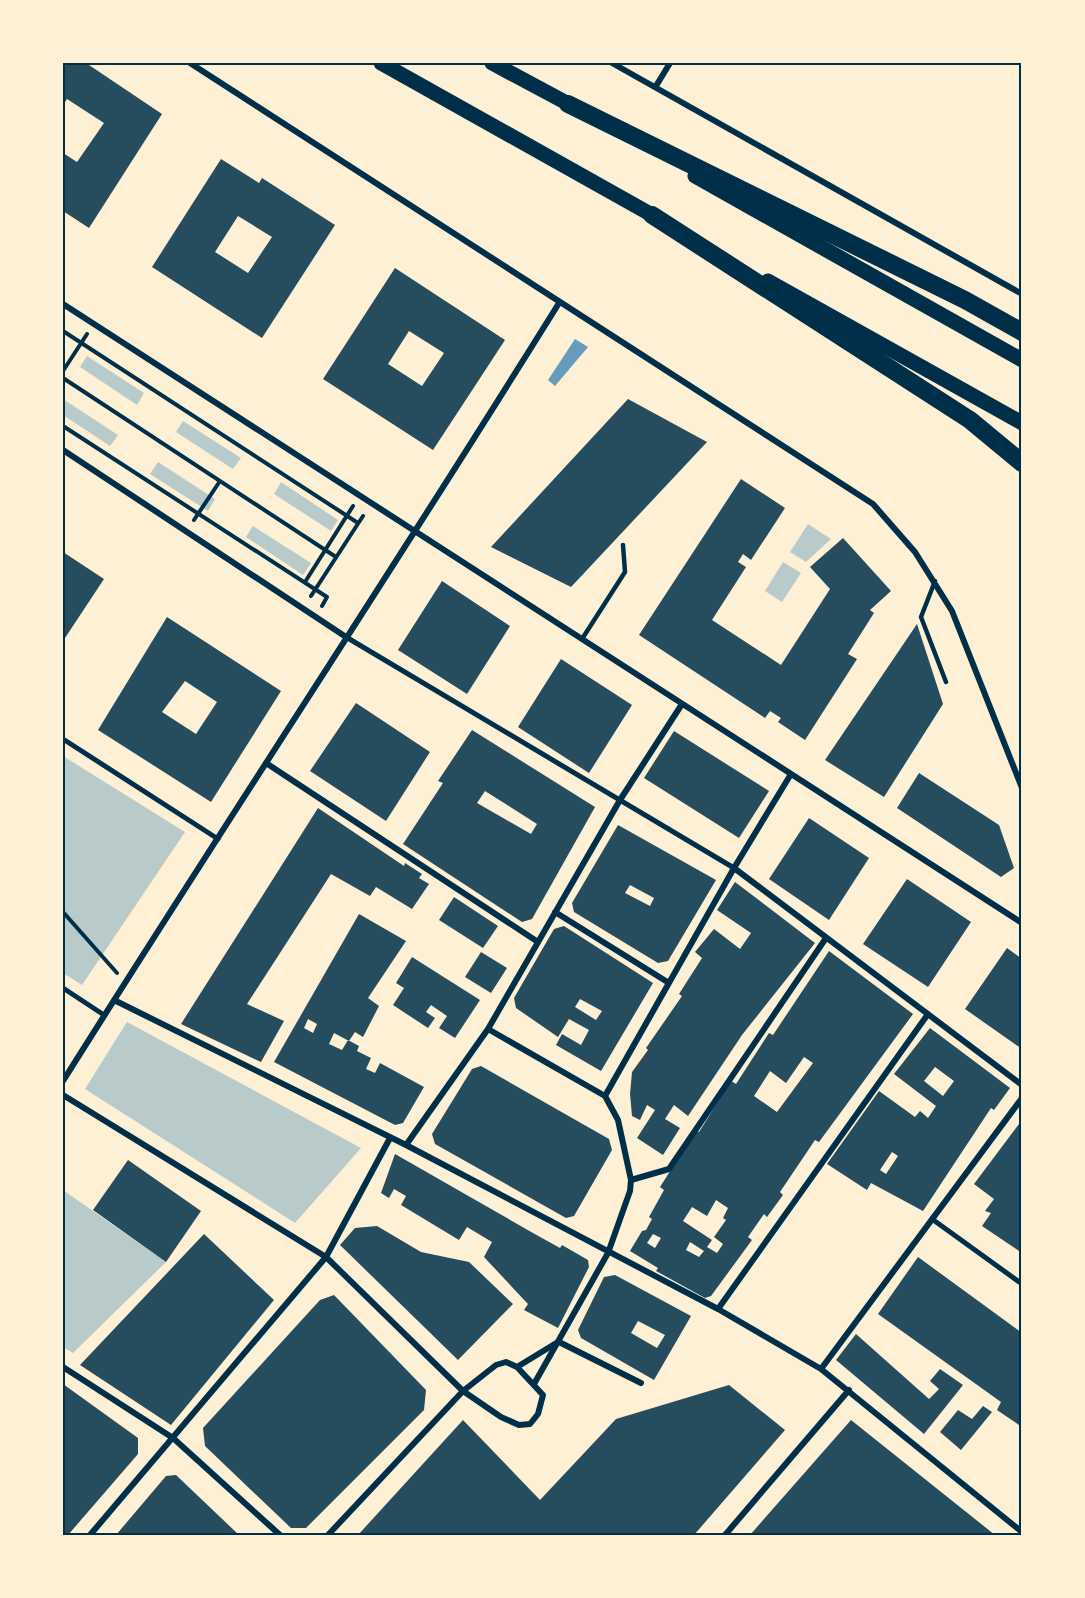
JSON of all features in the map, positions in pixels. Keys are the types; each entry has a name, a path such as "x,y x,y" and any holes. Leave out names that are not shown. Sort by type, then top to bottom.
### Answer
{"highway":[{"path":"568,104 964,300 1022,332"},
{"path":"652,215 970,420 1022,463"}],"main road":[{"path":"381,63 1022,423"},
{"path":"492,63 1022,360"}],"street":[{"path":"190,63 873,504 915,552 952,611 1022,788"},
{"path":"612,63 1022,294"},
{"path":"656,86 670,63"},
{"path":"63,1081 346,637 417,532 559,303"},
{"path":"63,304 1022,922"},
{"path":"63,450 346,637 734,868 1022,1085"},
{"path":"406,1145 488,1029 620,800 682,704"},
{"path":"63,739 218,839"},
{"path":"266,763 538,942"},
{"path":"605,1096 734,868 791,774"},
{"path":"555,912 669,983"},
{"path":"631,1180 669,1169 826,938"},
{"path":"63,988 104,1015"},
{"path":"114,1000 406,1145 718,1309 820,1369 849,1390 1022,1532"},
{"path":"718,1309 927,1014"},
{"path":"488,1029 605,1096 618,1120 631,1180 630,1191 608,1253 534,1384"},
{"path":"63,1095 326,1257 463,1391 501,1417 519,1425 530,1424 543,1403 543,1395 517,1367 506,1362 496,1365 463,1391 328,1535"},
{"path":"820,1369 1022,1098"},
{"path":"90,1535 326,1257 390,1138"},
{"path":"932,1219 1022,1284"},
{"path":"517,1367 559,1342"},
{"path":"559,1342 641,1383"},
{"path":"63,1367 173,1438 280,1535"},
{"path":"725,1535 849,1390"}],"lane":[{"path":"582,639 625,572 624,544"},
{"path":"935,581 921,617 946,682"}],"path":[{"path":"63,331 358,523"},
{"path":"63,371 87,333"},
{"path":"63,378 336,557"},
{"path":"63,426 327,597 315,616"},
{"path":"244,449 250,440"},
{"path":"192,524 220,481"},
{"path":"304,582 360,495"},
{"path":"311,596 363,516"},
{"path":"63,912 125,982"}],"shaded area":[{"path":"87,356 144,393 137,405 80,367"},
{"path":"63,399 118,435 110,446 63,415"},
{"path":"183,421 241,458 233,469 176,432"},
{"path":"158,462 215,499 208,511 150,474"},
{"path":"281,482 338,520 331,531 274,494"},
{"path":"808,524 831,539 806,562 790,552"},
{"path":"253,526 311,563 303,575 246,537"},
{"path":"783,562 801,573 782,602 765,591"},
{"path":"63,756 185,832 82,985 63,973"},
{"path":"127,1022 361,1148 295,1223 85,1089"},
{"path":"63,1190 166,1262 73,1353 63,1347"}],"water":[{"path":"575,339 588,347 555,386 548,380"}],"building":[{"path":"63,63 86,63 162,114 89,228 63,211 63,153 77,162 104,123 67,99 63,105"},
{"path":"221,159 259,183 262,178 335,225 262,338 152,267","holes":["238,216 272,237 248,273 215,252"]},
{"path":"395,268 505,340 433,450 323,379","holes":["409,331 444,353 422,386 388,364"]},
{"path":"628,399 707,442 571,587 491,547"},
{"path":"741,479 785,508 751,560 743,554 738,562 746,567 712,620 781,665 830,589 810,567 843,538 891,591 870,610 874,613 848,654 857,659 805,740 778,722 781,718 770,711 765,718 639,635"},
{"path":"63,552 104,579 63,641"},
{"path":"442,581 510,626 467,694 398,650"},
{"path":"167,617 281,691 211,802 98,730","holes":["185,681 217,702 196,734 162,712"]},
{"path":"917,624 943,704 884,797 825,760"},
{"path":"561,659 632,705 589,773 518,727"},
{"path":"356,703 430,752 386,821 310,771"},
{"path":"472,730 595,807 532,919 522,922 403,844 443,783 438,781","holes":["485,791 537,824 531,834 477,803"]},
{"path":"674,731 769,791 739,838 644,778"},
{"path":"919,773 999,825 1014,868 1001,877 897,808"},
{"path":"318,808 404,866 405,863 422,874 419,878 429,884 412,909 376,887 370,896 331,874 247,1004 284,1021 261,1062 181,1024"},
{"path":"809,818 869,858 829,920 769,879"},
{"path":"618,825 716,880 668,961 658,963 574,912 572,903","holes":["630,885 654,898 650,906 625,893"]},
{"path":"907,879 971,922 928,987 863,944"},
{"path":"735,882 815,943 742,1035 688,1116 674,1105 665,1119 680,1128 663,1155 637,1138 655,1110 647,1105 640,1120 632,1116 630,1094 632,1072 682,996 679,994 702,958 695,952 714,929 740,949 751,933 717,910"},
{"path":"454,897 498,926 483,948 439,920"},
{"path":"359,914 406,941 368,998 379,1006 363,1037 355,1032 349,1041 359,1046 357,1051 371,1058 366,1069 375,1073 380,1063 424,1087 403,1123 395,1125 274,1062","holes":["308,1019 317,1024 313,1033 304,1028","334,1033 348,1040 342,1050 329,1044"]},
{"path":"564,926 653,983 601,1071 556,1045 562,1034 581,1045 589,1030 569,1019 558,1037 516,1008 514,998 554,929","holes":["580,999 602,1011 596,1020 575,1007"]},
{"path":"1007,948 1022,959 1022,1049 965,1009"},
{"path":"829,951 913,1014 819,1142 815,1140 780,1192 783,1195 767,1217 764,1214 748,1237 752,1240 711,1296 705,1298 656,1271 658,1268 630,1251 652,1219 649,1217 664,1190 660,1187 683,1151 697,1131 699,1132 731,1081 736,1084 769,1033 773,1035","holes":["804,1057 813,1063 777,1112 754,1096 770,1071 786,1083","716,1200 728,1208 723,1218 726,1220 714,1237 723,1244 717,1253 707,1247 712,1240 683,1221 692,1207 707,1216","653,1234 661,1238 655,1248 647,1243","690,1242 704,1251 699,1257 686,1250"]},
{"path":"481,952 507,968 491,993 465,977"},
{"path":"412,957 480,1000 455,1038 439,1028 447,1016 431,1005 426,1012 435,1018 428,1028 393,1005 404,988 396,983"},
{"path":"930,1028 1010,1088 994,1110 991,1108 923,1211 871,1183 867,1190 827,1164 879,1091 915,1117 920,1111 928,1118 936,1106 894,1074","holes":["935,1067 954,1081 943,1096 924,1081","892,1152 898,1156 886,1174 880,1170"]},
{"path":"481,1066 609,1139 612,1150 574,1216 566,1218 435,1144 432,1134 472,1069"},
{"path":"1022,1120 1022,1253 982,1226 991,1213 985,1211 994,1199 974,1184"},
{"path":"395,1154 560,1248 562,1245 588,1260 589,1267 558,1328 524,1310 528,1304 484,1257 492,1242 467,1227 459,1240 401,1205 406,1196 394,1189 389,1198 381,1193"},
{"path":"128,1160 201,1211 166,1262 93,1210"},
{"path":"377,1226 421,1252 469,1262 513,1304 458,1360 340,1245 355,1228"},
{"path":"204,1234 274,1300 171,1425 80,1365"},
{"path":"918,1257 1022,1333 1022,1427 997,1410 1001,1402 878,1314"},
{"path":"615,1275 691,1316 654,1380 581,1338 578,1330 604,1277","holes":["638,1321 665,1335 657,1348 631,1333"]},
{"path":"334,1295 426,1390 424,1410 306,1528 291,1528 205,1446 203,1428 320,1300"},
{"path":"856,1334 929,1399 939,1389 930,1381 940,1369 963,1385 924,1434 836,1360"},
{"path":"63,1384 138,1438 138,1454 68,1535 63,1535"},
{"path":"729,1385 785,1430 694,1535 358,1535 463,1420 540,1500 616,1419"},
{"path":"983,1406 992,1412 961,1450 940,1432 958,1410 972,1419"},
{"path":"851,1420 995,1535 750,1535"},
{"path":"176,1475 239,1535 116,1535 166,1476"}]}
